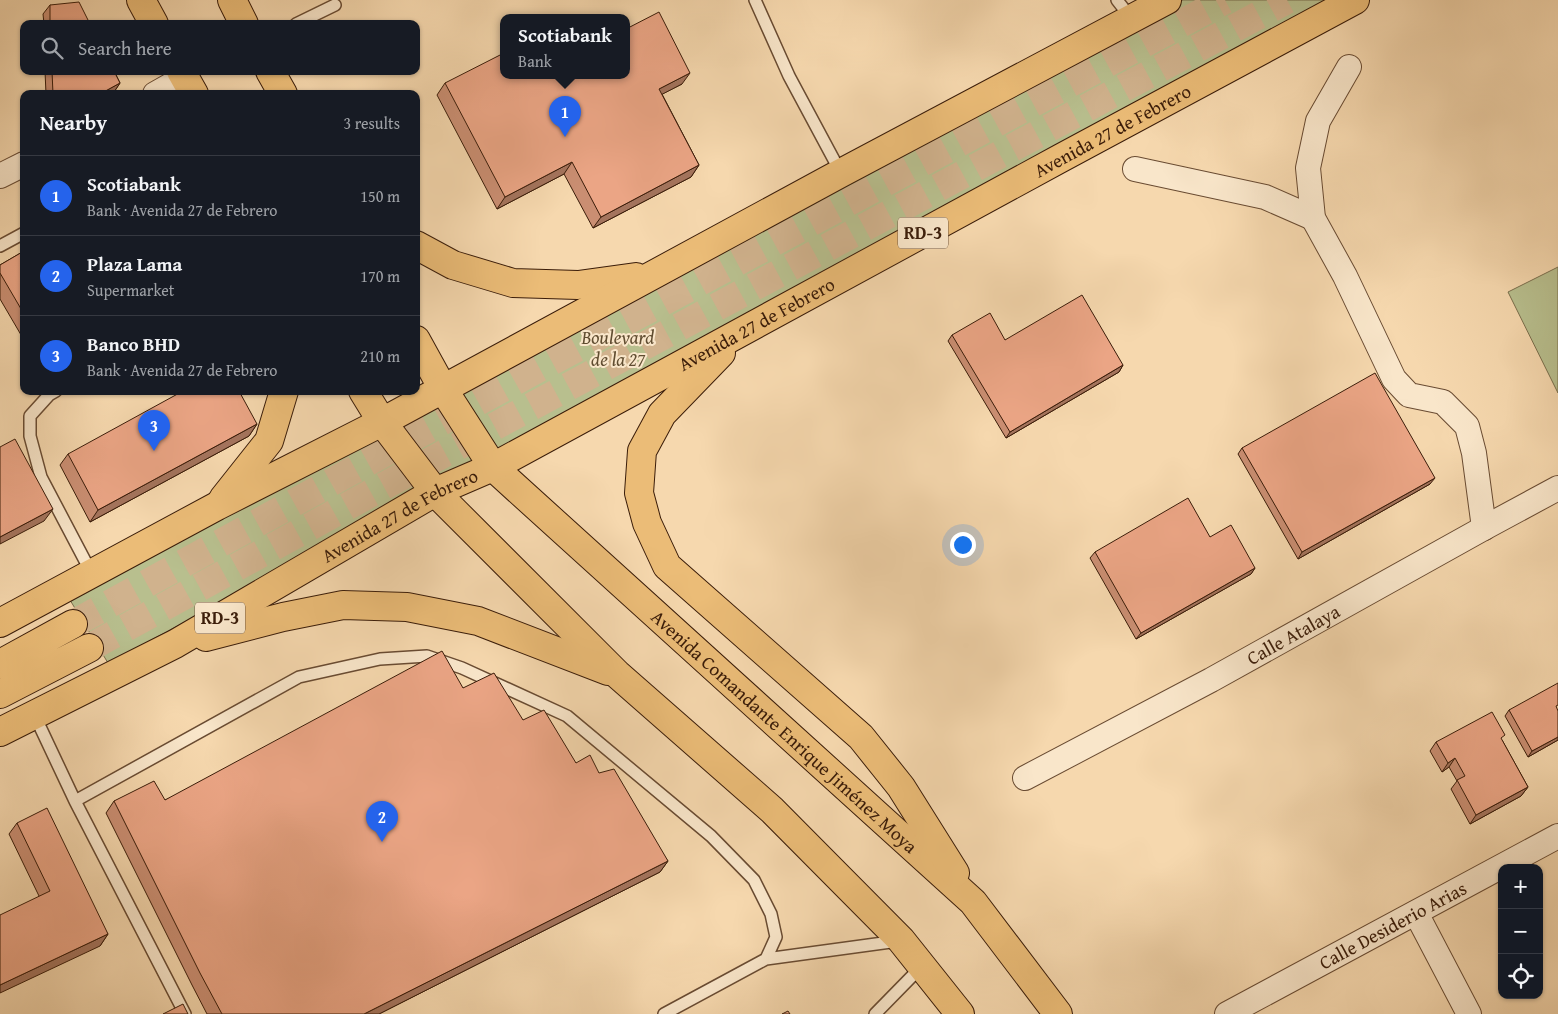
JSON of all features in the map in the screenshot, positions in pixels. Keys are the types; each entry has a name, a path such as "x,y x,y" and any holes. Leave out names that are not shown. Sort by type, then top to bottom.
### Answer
{"main road":[{"path":"141,0 152,20"},
{"path":"232,0 242,20"},
{"path":"0,623 217,506 382,422 841,173 1124,9 1166,0"},
{"name":"Avenida 27 de Febrero","path":"0,732 175,644 435,492 492,468 1355,0"},
{"path":"272,75 281,90"},
{"path":"420,247 452,265 513,283 578,285 652,275"},
{"path":"741,333 662,414 642,451 639,493 647,523 666,566 861,738 901,787 973,902"},
{"name":"Avenida Comandante Enrique Jiménez Moya","path":"420,347 443,389 492,468 973,902 1058,1014"},
{"path":"217,506 269,441 283,395"},
{"path":"365,395 382,422 435,492 617,674 772,810 901,940 960,1014"},
{"path":"175,644 283,617 343,605 407,607 478,621 617,674"},
{"path":"0,664 73,624"},
{"path":"0,694 88,648"}],"street":[{"path":"1349,67 1318,121 1308,168 1313,218 1345,276 1394,379 1409,395 1443,402 1468,426 1474,453 1484,528"},
{"path":"165,90 187,81"},
{"path":"0,176 20,166"},
{"path":"1135,169 1265,197 1313,218"},
{"name":"Calle Atalaya","path":"1025,778 1212,680 1558,488"},
{"name":"Calle Desiderio Arias","path":"1227,1014 1558,836"},
{"path":"1416,913 1469,1014"}],"lane":[{"path":"756,0 788,76 841,173"},
{"path":"304,20 336,5"},
{"path":"0,246 20,235"},
{"path":"48,395 30,416 30,436 41,477 92,574"},
{"path":"74,801 299,677 380,659 427,656 462,668 567,716 711,836 754,880 771,914 776,937 766,959"},
{"path":"34,714 74,801 186,1014"},
{"path":"665,1014 766,959 901,940"},
{"path":"875,1014 922,966"}],"green space":[{"name":"Boulevard de la 27","path":"1183,0 1337,0 628,386 108,663 70,600 343,451"},
{"path":"1558,267 1558,393 1508,292"}],"building":[{"path":"79,2 88,20 50,20 50,5"},
{"path":"659,12 690,73 659,89 699,165 601,217 572,162 505,197 445,83 500,55 500,79 630,79 630,27"},
{"path":"52,75 116,75 120,83 107,90 53,90"},
{"path":"20,253 20,307 0,273 0,265"},
{"path":"1082,295 1123,365 1010,432 952,335 990,313 1005,340"},
{"path":"1375,373 1435,478 1302,552 1242,448"},
{"path":"176,395 241,395 257,424 98,510 68,454"},
{"path":"15,439 53,509 0,537 0,447"},
{"path":"1188,498 1210,537 1231,525 1255,568 1141,633 1095,552"},
{"path":"442,651 463,688 494,673 523,720 544,710 576,763 590,755 599,773 614,769 668,861 364,1014 222,1014 114,801 154,781 165,800"},
{"path":"1558,683 1558,705 1556,706 1558,711 1558,737 1532,751 1509,710"},
{"path":"1492,712 1505,735 1501,738 1528,787 1476,815 1457,780 1465,776 1455,758 1448,763 1436,742"},
{"path":"47,808 108,934 0,985 0,915 50,891 17,823"},
{"path":"183,1004 188,1014 163,1014"}],"tunnel":[{"path":"73,624 532,372 1225,0"},
{"path":"89,648 395,480 1287,0"}],"place":[{"name":"Scotiabank","path":"565,137"},
{"name":"Banco BHD","path":"154,451"},
{"name":"Plaza Lama","path":"382,842"}]}
